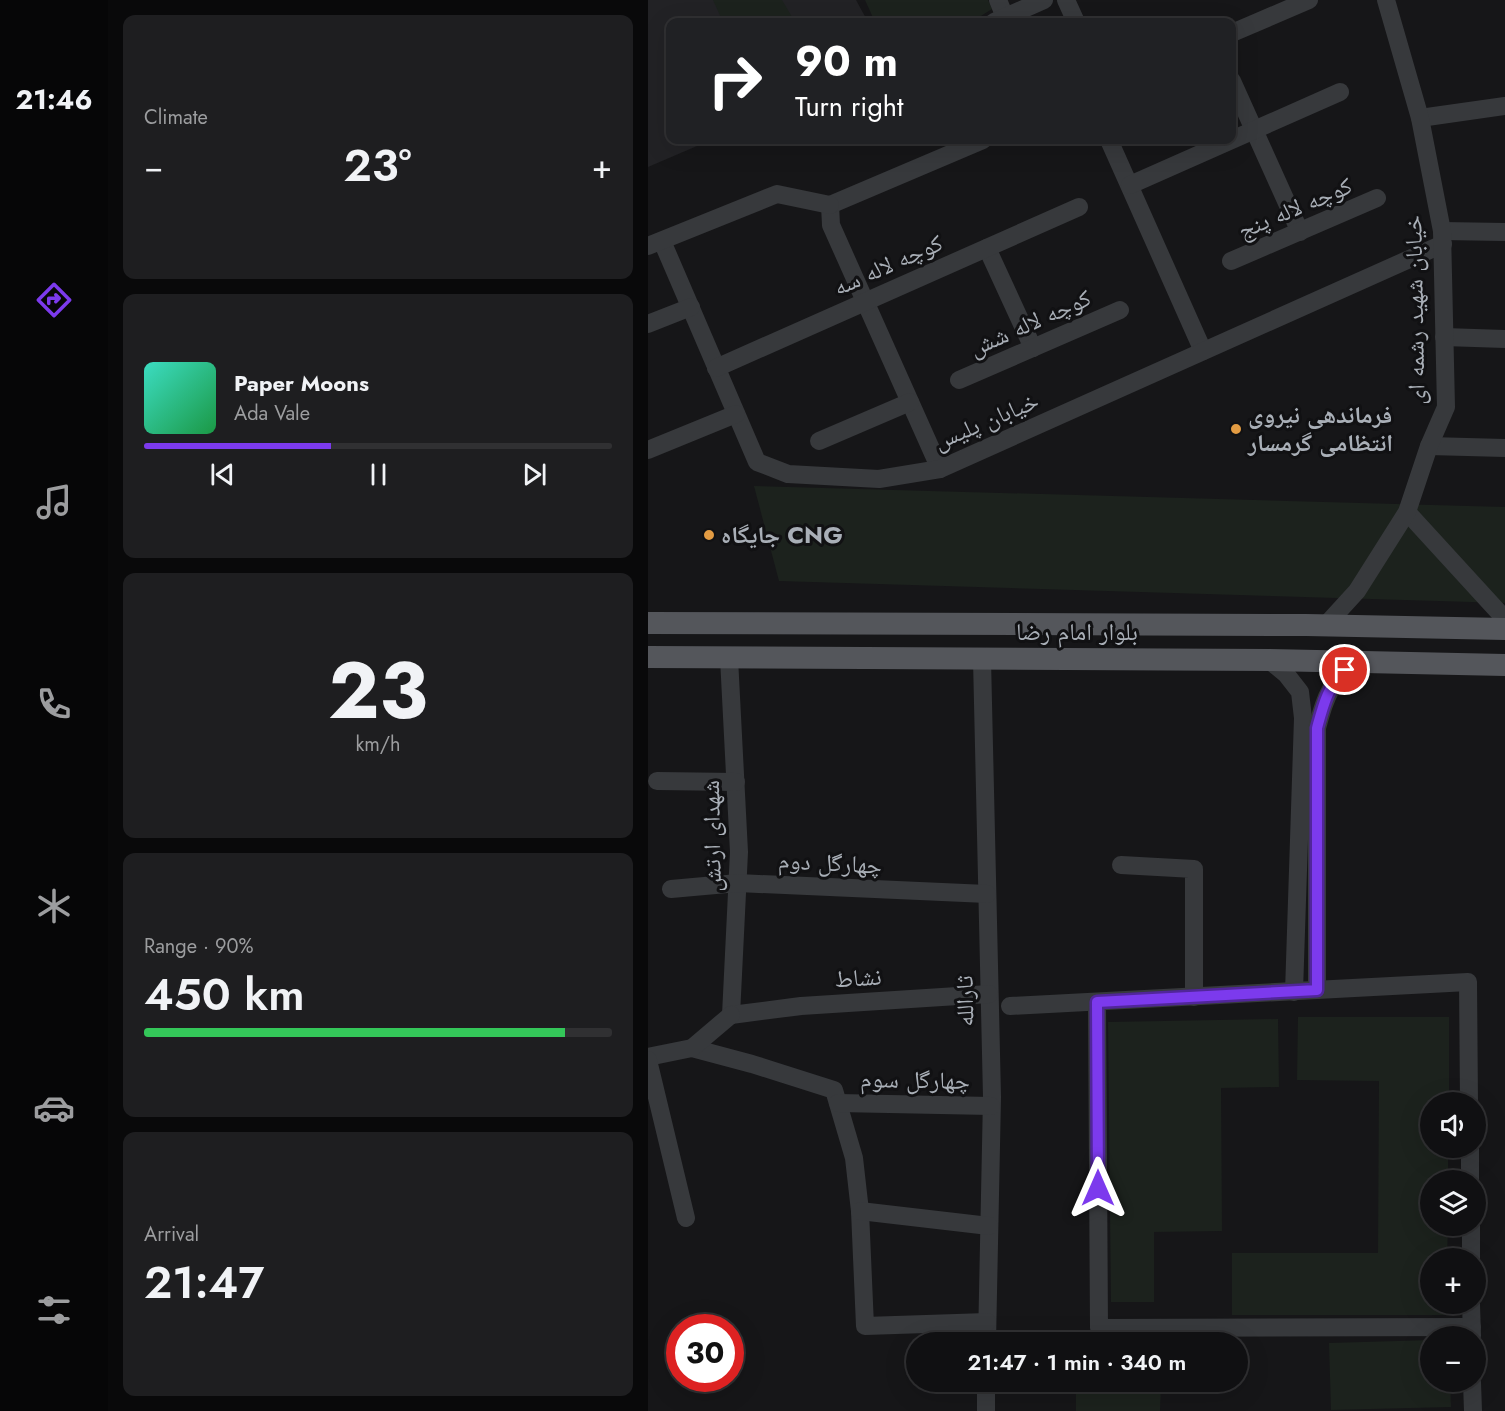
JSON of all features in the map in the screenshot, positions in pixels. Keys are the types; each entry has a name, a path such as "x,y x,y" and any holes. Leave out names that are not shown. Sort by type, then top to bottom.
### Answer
{"main road":[{"name":"بلوار امام رضا","path":"648,623 1505,629"},
{"name":"بلوار امام رضا","path":"648,657 1269,660 1505,665"}],"street":[{"path":"998,0 1000,18"},
{"path":"1004,18 1044,0"},
{"path":"1066,0 1074,18"},
{"path":"1236,31 1309,0"},
{"name":"خیابان شهید رشمه ای","path":"1325,626 1358,591 1407,512 1429,446 1446,406 1442,238 1420,118 1386,0"},
{"path":"1236,90 1300,232"},
{"path":"1236,138 1340,92"},
{"path":"1420,118 1505,106"},
{"path":"655,243 777,194 830,205 973,144"},
{"path":"1111,144 1203,351"},
{"path":"1130,185 1222,144"},
{"name":"کوچه لاله پنج","path":"1231,261 1377,198"},
{"path":"830,205 831,225 940,469"},
{"name":"کوچه لاله سه","path":"717,368 1080,207"},
{"path":"1442,238 1505,232"},
{"name":"خیابان پلیس","path":"655,243 691,307 757,462 788,474 879,479 940,469 1203,351 1442,238"},
{"path":"987,248 1033,348"},
{"path":"648,324 691,307"},
{"name":"کوچه لاله شش","path":"959,380 1120,310"},
{"path":"1444,338 1505,339"},
{"path":"819,441 910,402"},
{"path":"648,450 736,414"},
{"path":"1429,446 1505,448"},
{"path":"1407,512 1505,620"},
{"name":"شهدای ارتش","path":"729,658 739,852 731,1014"},
{"name":"ثارالله","path":"982,658 992,1106 987,1332"},
{"path":"1269,660 1286,674 1300,692 1310,768 1317,990"},
{"path":"1294,992 1310,768 1317,728 1324,701 1338,677 1359,662"},
{"path":"657,781 736,782"},
{"path":"1121,865 1194,869 1194,997"},
{"name":"چهارگل دوم","path":"671,889 738,883 987,894"},
{"path":"1010,1006 1468,982 1469,1092"},
{"name":"نشاط","path":"731,1014 801,1006 989,994"},
{"path":"1097,1002 1099,1328 1420,1331"},
{"path":"686,1218 648,1059 692,1048 731,1014"},
{"path":"692,1048 834,1090 854,1158 860,1211 865,1326 987,1322"},
{"name":"چهارگل سوم","path":"838,1102 992,1106"},
{"path":"860,1211 989,1226"},
{"path":"986,1392 986,1411"},
{"path":"1472,1392 1473,1411"}],"shaded area":[{"path":"648,0 856,0 866,18 666,18 666,144 702,144 648,167"},
{"path":"713,0 782,0 793,18 721,18"},
{"path":"865,0 988,0 992,9 977,18 873,18"},
{"path":"754,486 1505,507 1505,603 779,581"},
{"path":"1298,1017 1449,1017 1449,1092 1420,1092 1420,1158 1448,1158 1448,1170 1420,1170 1420,1236 1448,1236 1447,1248 1420,1248 1420,1314 1447,1315 1232,1315 1232,1253 1378,1253 1379,1081 1297,1080"},
{"path":"1278,1019 1279,1087 1221,1088 1222,1231 1154,1232 1154,1302 1111,1302 1108,1022"},
{"path":"1420,1340 1420,1392 1450,1392 1451,1407 1331,1410 1329,1343"},
{"path":"1076,1392 1161,1392 1160,1411 1076,1411"}],"place":[{"name":"فرماندهی نیروی انتظامی گرمسار","path":"1236,429"},
{"name":"جایگاه CNG","path":"709,535"}],"route":[{"path":"1098,1188 1097,1002 1317,990 1317,728 1324,701 1338,677 1345,670"}]}
